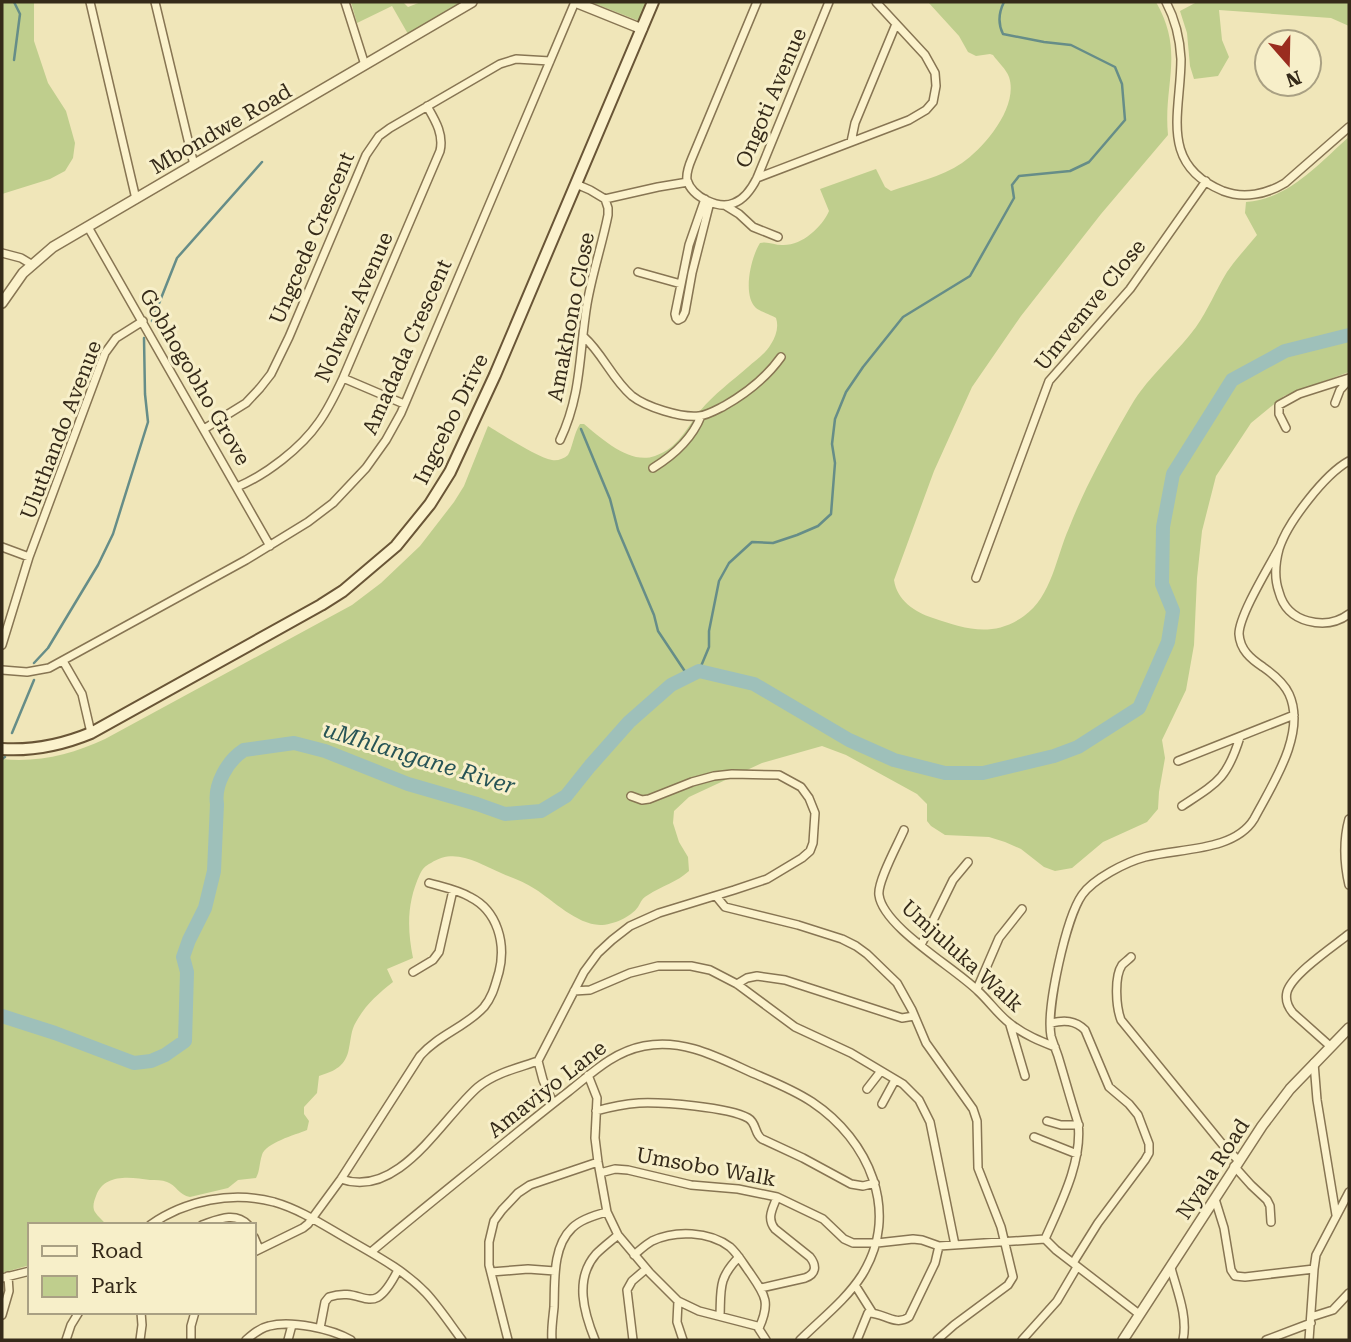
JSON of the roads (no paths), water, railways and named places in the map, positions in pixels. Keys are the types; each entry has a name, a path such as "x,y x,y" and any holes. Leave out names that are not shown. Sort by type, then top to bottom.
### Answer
{"main road":[{"name":"Ingcebo Drive","path":"2,749 48,747 92,733 332,598 360,578 405,537 441,489 461,451 653,2"}],"street":[{"path":"90,2 136,199"},
{"path":"155,2 194,165"},
{"path":"345,2 365,65"},
{"name":"Mbondwe Road","path":"2,303 16,280 53,247 472,2"},
{"path":"575,2 642,29"},
{"name":"Amadada Crescent","path":"2,670 34,672 63,661 298,529 321,513 355,481 386,440 404,404 575,2"},
{"path":"757,2 689,166 688,182 697,194 708,201 726,206 753,227 778,237"},
{"name":"Ongoti Avenue","path":"726,206 744,197 757,178 830,2"},
{"path":"757,178 916,116 933,102 936,79 933,68 925,55 876,2"},
{"path":"1166,2 1173,17 1180,46 1176,121 1178,142 1185,160 1206,181 1239,195 1273,190 1299,172 1349,127"},
{"path":"851,142 855,123 896,24"},
{"name":"Ungcede Crescent","path":"204,429 246,403 271,374 359,170 379,136 505,62 523,59 550,61"},
{"name":"Nolwazi Avenue","path":"237,487 266,472 312,431 343,378 440,151 441,135 427,106"},
{"name":"Umvemve Close","path":"976,578 1046,385 1130,289 1206,181"},
{"path":"576,184 605,199 688,182"},
{"name":"Amakhono Close","path":"560,440 570,417 578,386 588,301 608,215 605,199"},
{"path":"708,201 685,312 680,320 675,314 689,245 708,201"},
{"name":"Gobhogobho Grove","path":"88,227 270,546"},
{"path":"2,253 31,264"},
{"path":"638,272 681,284"},
{"path":"682,275 691,277"},
{"name":"Uluthando Avenue","path":"2,645 29,557 105,353 116,338 143,321"},
{"path":"584,337 597,349 614,375 633,396 658,409 687,415 701,416 722,407 754,387 781,357"},
{"path":"343,378 404,404"},
{"path":"1335,403 1340,390 1349,379"},
{"path":"1286,428 1279,414 1279,405 1299,394 1349,379"},
{"path":"653,468 688,439 701,416"},
{"path":"1139,1314 1045,1240 1070,1180 1079,1137 1079,1125 1051,1036 1053,998 1062,948 1077,905 1088,888 1130,862 1153,855 1204,847 1229,839 1245,830 1254,819 1283,761 1293,732 1294,715 1286,689 1247,654 1239,635 1240,626 1299,514 1333,471 1349,461"},
{"path":"1280,546 1276,584 1280,598 1289,611 1296,617 1316,623 1337,621 1349,614"},
{"path":"2,547 29,557"},
{"path":"63,661 82,694 92,733"},
{"path":"1178,761 1294,715"},
{"path":"1182,806 1217,782 1230,763 1240,737"},
{"path":"341,1179 359,1182 391,1173 412,1158 477,1088 495,1076 538,1060 584,972 598,953 630,926 659,913 767,878 807,855 813,843 816,818 806,792 791,780 779,775 714,776 649,799 642,800 631,796"},
{"path":"1349,819 1345,845 1349,885"},
{"name":"Umjuluka Walk","path":"904,830 882,880 878,894 881,902 895,922 977,989 1010,1024 1055,1047"},
{"path":"921,945 953,880 968,862"},
{"path":"256,1250 303,1228 313,1219 420,1056 435,1042 475,1016 494,992 502,954 498,931 488,912 472,898 429,883"},
{"path":"413,972 433,960 439,952 453,890"},
{"path":"716,895 725,907 842,939 856,946 885,970 897,983 926,1043 976,1115 978,1168 1002,1227 1013,1277 1012,1281 936,1340"},
{"path":"977,989 999,938 1022,909"},
{"path":"1330,1046 1293,1013 1287,995 1293,982 1311,964 1349,934"},
{"path":"1131,957 1122,966 1119,974 1117,1008 1121,1020 1223,1145 1251,1185 1268,1200 1271,1222"},
{"path":"574,991 590,990 650,967 691,966 710,970 737,984 795,1027 850,1053 895,1080 915,1094 930,1122 955,1245"},
{"path":"737,984 751,976 771,977 902,1018 915,1016"},
{"path":"1022,1340 1058,1301 1098,1223 1149,1153 1149,1144 1142,1125 1132,1107 1109,1087 1085,1030 1070,1021 1051,1023"},
{"path":"1010,1024 1025,1076"},
{"name":"Nyala Road","path":"1123,1340 1262,1126 1290,1089 1349,1028"},
{"name":"Amaviyo Lane","path":"371,1252 553,1103 618,1054 644,1046 670,1044 695,1048 775,1082 813,1103 858,1147 876,1183 879,1207 877,1243 867,1267 840,1302 800,1340"},
{"path":"538,1060 553,1103"},
{"path":"1314,1063 1317,1100 1336,1216"},
{"path":"867,1089 881,1071"},
{"path":"589,1075 596,1094 595,1138 607,1212 618,1235 646,1269 678,1301 699,1311 752,1324 760,1328 766,1340"},
{"path":"882,1104 895,1080"},
{"path":"596,1111 641,1103 704,1107 749,1118 754,1124 757,1136 851,1184 863,1186 876,1183"},
{"path":"1047,1121 1061,1125 1079,1125"},
{"path":"1034,1137 1077,1154"},
{"path":"508,1340 491,1272 489,1249 492,1227 497,1216 518,1193 535,1183 598,1162"},
{"name":"Umsobo Walk","path":"600,1173 628,1170 691,1185 777,1196 823,1219 850,1243 917,1240 939,1246 1045,1240"},
{"path":"1309,1340 1314,1269 1320,1247 1349,1192"},
{"path":"761,1288 805,1278 814,1272 814,1262 810,1257 771,1223 770,1216 777,1196"},
{"path":"153,1223 181,1208 217,1199 274,1202 313,1219 413,1280 431,1298 462,1340"},
{"path":"1215,1199 1224,1228 1231,1270 1235,1276 1314,1269"},
{"path":"552,1340 555,1271 562,1245 570,1230 582,1221 607,1212"},
{"path":"208,1223 237,1217 246,1223"},
{"path":"634,1255 653,1241 687,1234 699,1234 730,1247 761,1288 765,1305 760,1328"},
{"path":"595,1340 586,1318 583,1282 596,1255 618,1235"},
{"path":"855,1285 872,1312 894,1321 902,1321 909,1317 935,1263 939,1246"},
{"path":"720,1316 724,1276 739,1257"},
{"path":"1171,1268 1184,1318 1183,1340"},
{"path":"491,1272 528,1269 555,1271"},
{"path":"634,1340 626,1294 632,1281 646,1269"},
{"path":"320,1328 323,1309 329,1297 341,1294 378,1298 387,1290 398,1270"},
{"path":"2,1315 9,1291 5,1277 28,1271"},
{"path":"1266,1340 1333,1310 1349,1293"},
{"path":"678,1301 677,1322 683,1340"},
{"path":"857,1340 865,1318 872,1312"},
{"path":"66,1340 78,1314"},
{"path":"140,1340 141,1314"},
{"path":"191,1340 194,1314"},
{"path":"246,1340 258,1331 282,1324 320,1328 351,1340"},
{"path":"288,1340 292,1325"}],"waterway":[{"path":"14,2 20,14 14,60"},
{"path":"699,671 709,647 709,631 719,581 729,563 752,542 773,543 797,535 818,526 831,514 835,419 846,392 863,367 903,317 970,276 1014,198 1012,185 1019,176 1070,171 1089,162 1125,120 1122,84 1115,67 1071,45 1003,34 1000,18 1004,2"},
{"path":"152,321 177,258 262,162"},
{"name":"uMhlangane River","path":"2,1016 134,1063 151,1061 165,1055 185,1041 187,972 183,957 205,908 214,871 220,781 232,760 244,750 294,743 325,751 408,784 505,814 541,811 566,796 629,722 671,685 699,671 754,684 849,740 894,760 945,773 983,773 1054,756 1078,747 1139,708 1168,642 1173,611 1162,584 1163,527 1173,474 1232,380 1285,351 1349,335"},
{"path":"34,663 48,648 98,565 113,534 148,422 144,338"},
{"path":"581,429 610,499 618,530 654,615 658,631 688,676"},
{"path":"12,733 34,680"}]}
